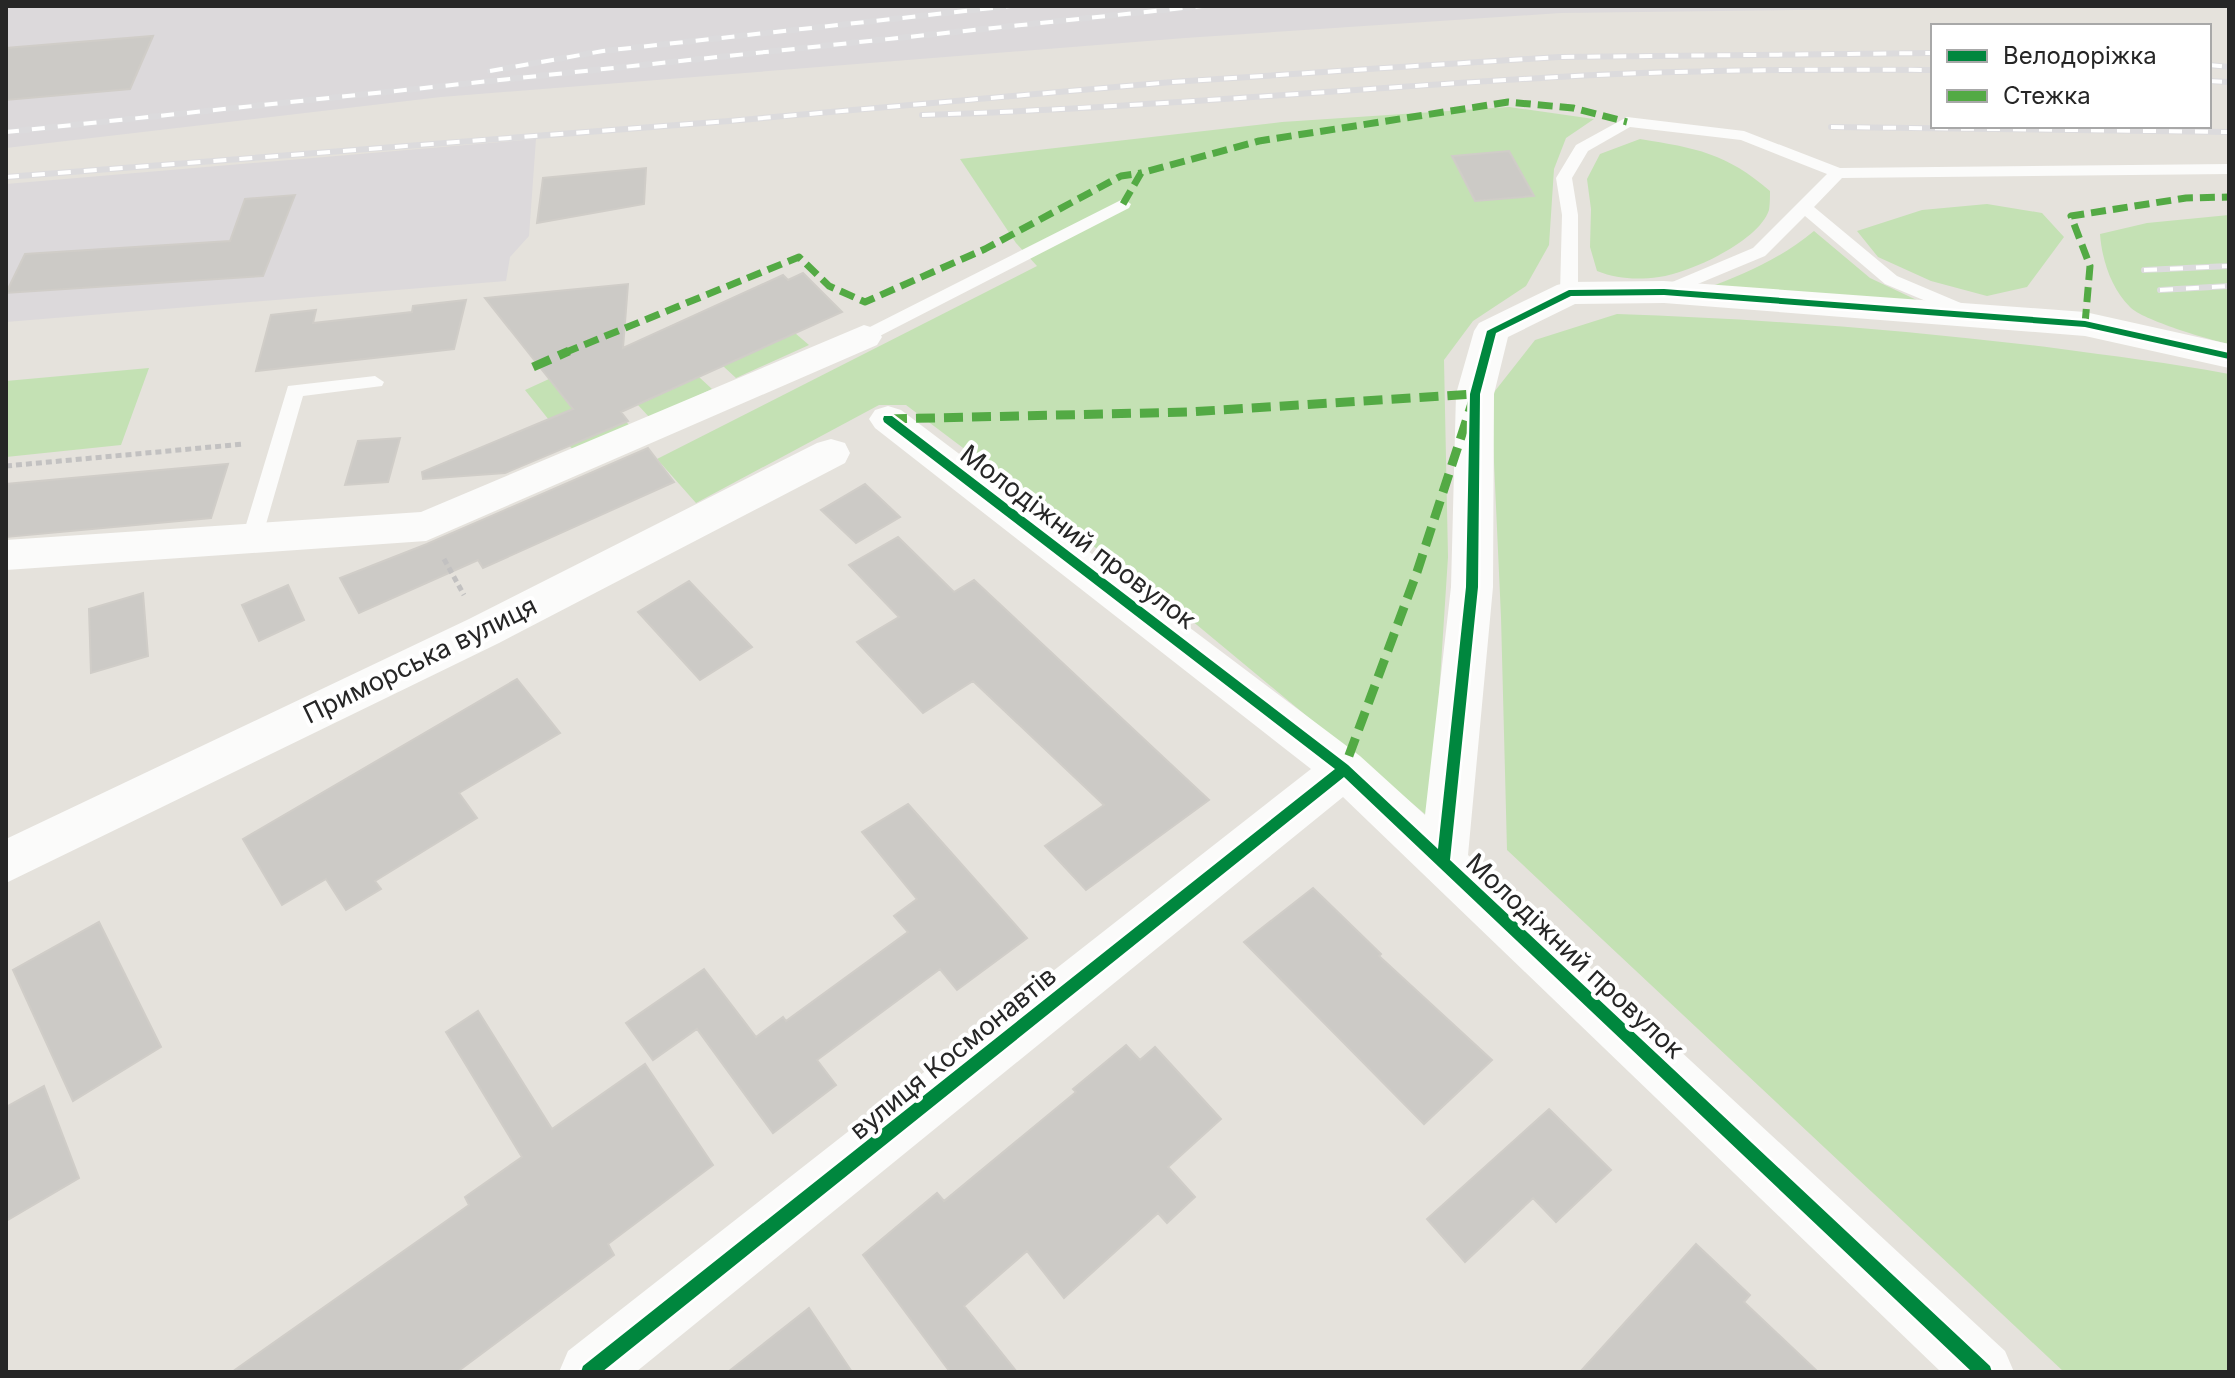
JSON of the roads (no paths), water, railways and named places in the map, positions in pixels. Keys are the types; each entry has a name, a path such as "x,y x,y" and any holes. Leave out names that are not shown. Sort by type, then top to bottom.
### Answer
{"street":[{"path":"1443,862 1472,587 1475,394 1492,331 1569,293 1664,292 2085,324 2229,356"},
{"path":"6,555 426,526 864,337"},
{"name":"Молодіжний провулок","path":"888,419 1344,769 1984,1372"},
{"name":"Приморська вулиця","path":"6,862 110,809 484,631 831,453"},
{"name":"вулиця Космонавтів","path":"589,1372 1344,769"}],"lane":[{"path":"1569,293 1570,215 1564,178 1582,148 1627,122 1744,136 1838,173 2229,169"},
{"path":"1664,292 1759,252 1838,173"},
{"path":"864,337 1123,204"},
{"path":"1804,207 1891,280 1975,316"},
{"path":"252,538 295,390 375,382"}],"railway":[{"path":"490,71 603,51 1010,6"},
{"path":"6,132 1202,6"},
{"path":"6,177 729,121 1172,82 1384,68 1559,57 1931,53"},
{"path":"2211,65 2229,67"},
{"path":"922,115 1085,108 1620,74 1931,70"},
{"path":"2211,81 2229,82"},
{"path":"1831,127 2229,132"},
{"path":"2144,270 2229,266"},
{"path":"2160,290 2229,286"}]}
